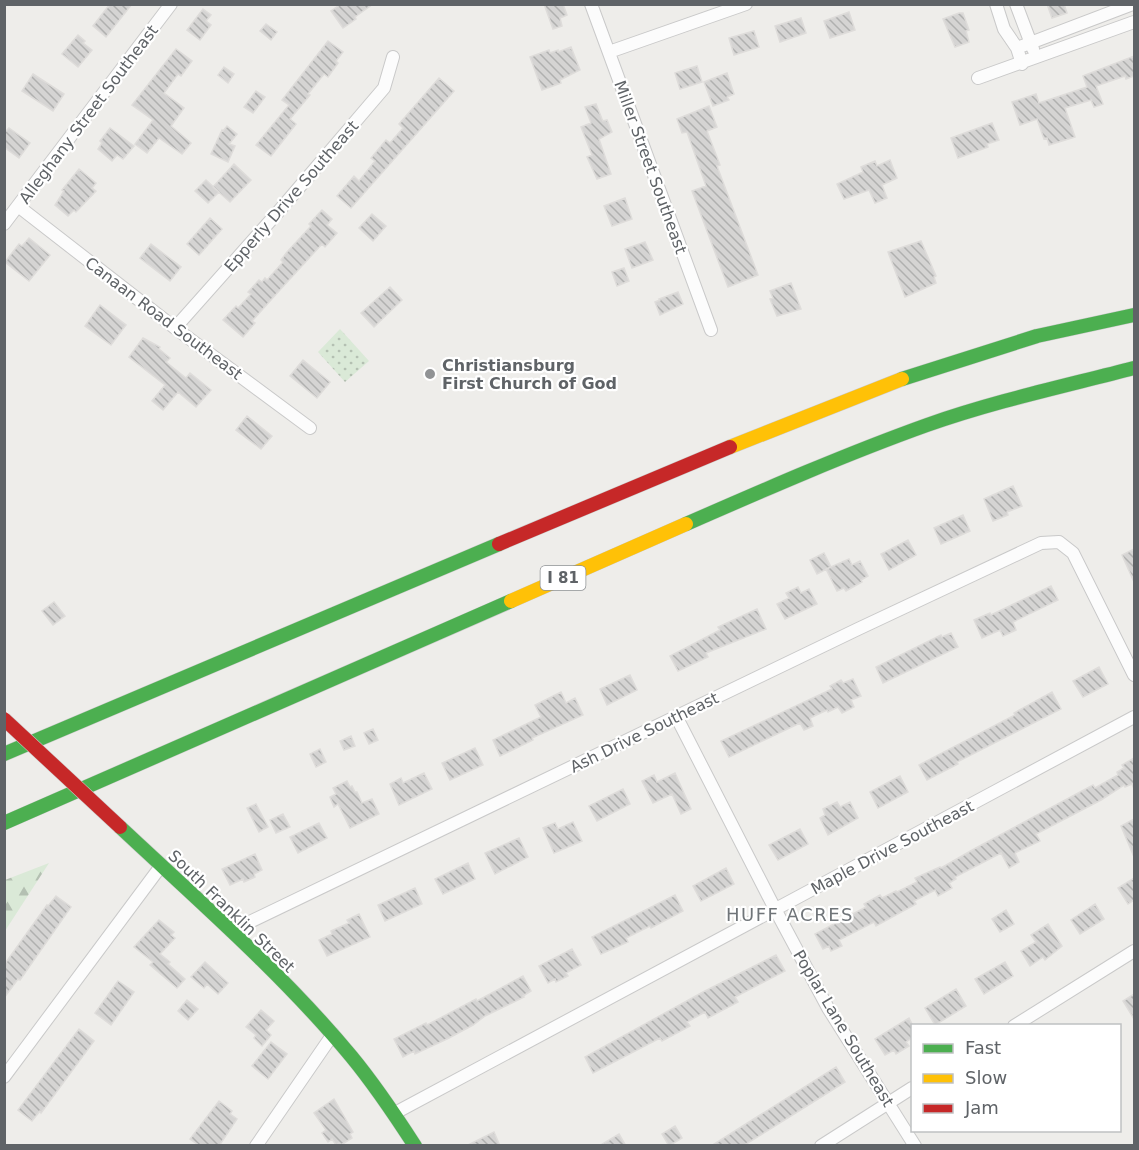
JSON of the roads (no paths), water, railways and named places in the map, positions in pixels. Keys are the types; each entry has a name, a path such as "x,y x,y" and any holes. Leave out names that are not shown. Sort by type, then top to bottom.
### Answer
{"main road":[{"path":"4,754 866,391 987,351 1040,336 1134,315"},
{"name":"I 81","path":"4,823 727,506 856,452 928,424 993,404 1134,369"},
{"name":"South Franklin Street","path":"4,719 231,931 333,1034 395,1113 415,1146"}],"street":[{"name":"Alleghany Street Southeast","path":"4,224 171,4"},
{"name":"Miller Street Southeast","path":"591,4 711,330"},
{"path":"609,52 746,4"},
{"path":"996,4 1004,29 1017,48 1022,63"},
{"path":"1016,4 1036,58"},
{"path":"1017,48 1133,4"},
{"path":"978,78 1134,22"},
{"name":"Epperly Drive Southeast","path":"175,328 384,88 393,57"},
{"name":"Canaan Road Southeast","path":"18,206 175,328 310,428"},
{"name":"Ash Drive Southeast","path":"231,931 1041,543 1059,542 1073,553 1134,675"},
{"name":"Poplar Lane Southeast","path":"676,716 828,1008 915,1146"},
{"name":"Maple Drive Southeast","path":"395,1113 1134,717"},
{"path":"4,1077 161,866"},
{"path":"1017,1024 1134,951"},
{"path":"256,1146 333,1034"},
{"path":"821,1146 911,1089"}],"place":[{"name":"Christiansburg First Church of God","path":"430,374"}],"district":[{"name":"HUFF ACRES","path":"790,915"}]}
